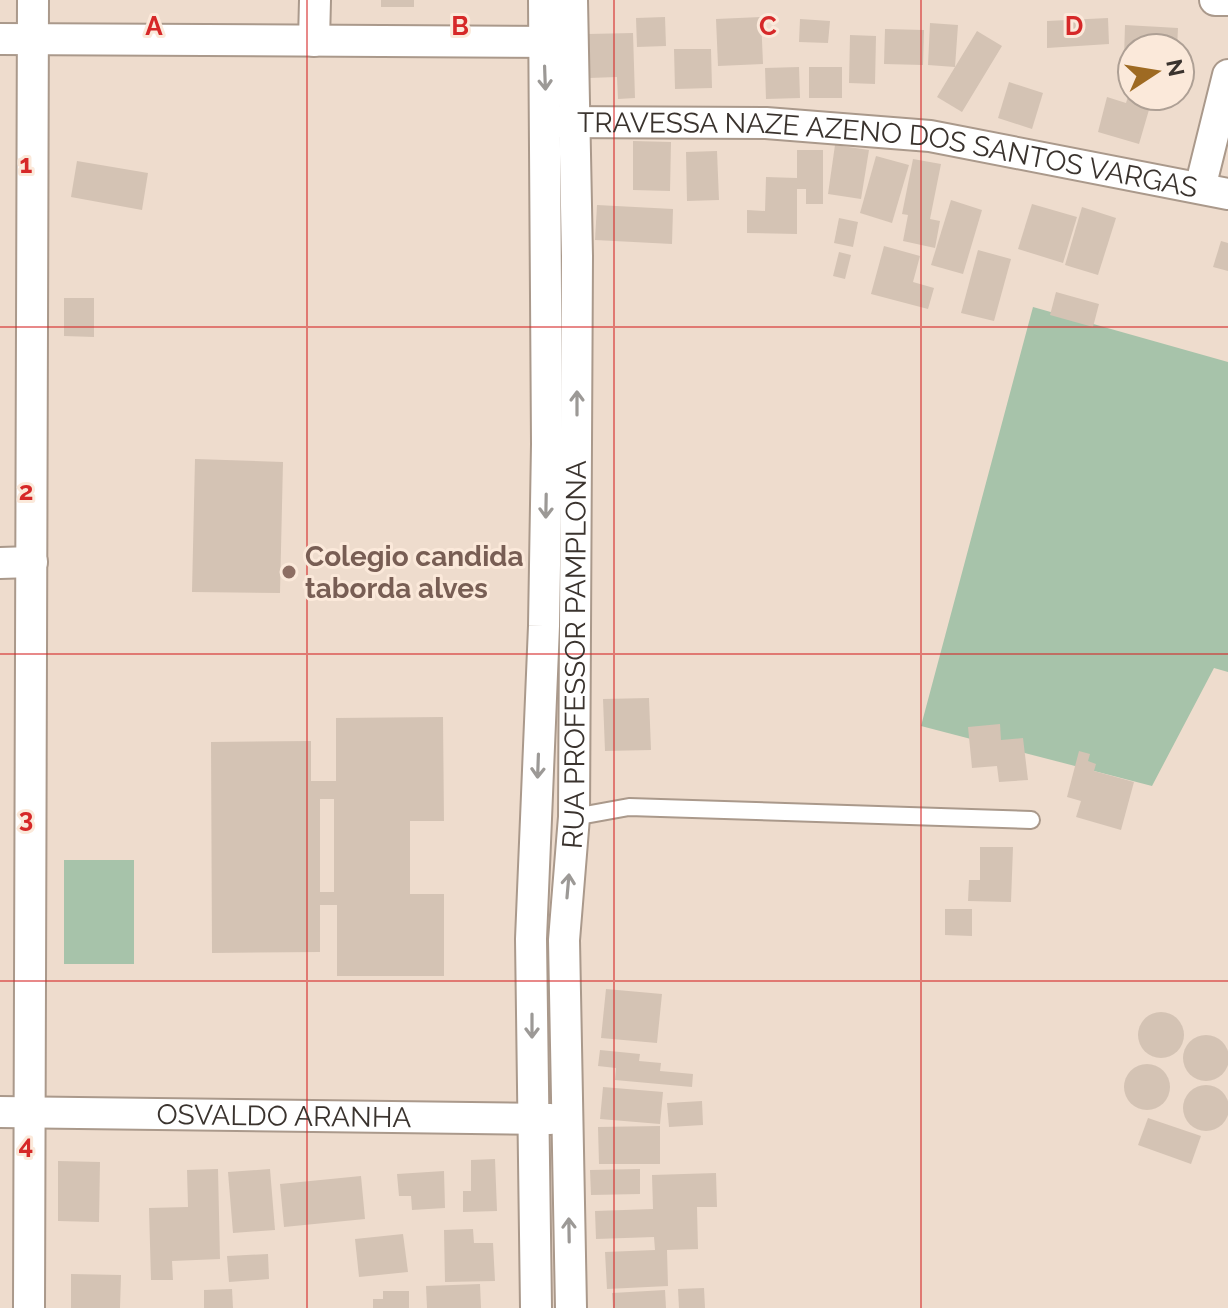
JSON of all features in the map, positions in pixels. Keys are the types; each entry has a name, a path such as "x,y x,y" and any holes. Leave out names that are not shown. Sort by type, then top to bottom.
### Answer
{"street":[{"path":"29,1308 15,1113 32,562 33,0"},
{"path":"314,41 315,0"},
{"name":"RUA PROFESSOR PAMPLONA","path":"544,0 558,42 561,122 562,444 574,817 564,940 571,1308"},
{"name":"RUA PROFESSOR PAMPLONA","path":"558,42 572,0"},
{"path":"1215,0 1228,0"},
{"path":"0,39 558,42"},
{"path":"1214,191 1228,75"},
{"name":"TRAVESSA NAZE AZENO DOS SANTOS VARGAS","path":"561,122 766,123 930,136 1214,191"},
{"name":"RUA PROFESSOR PAMPLONA","path":"536,1308 531,939 544,626 562,444"},
{"path":"0,563 32,562"},
{"path":"531,939 564,940"},
{"name":"OSVALDO ARANHA","path":"15,1113 532,1117 566,1120"}],"lane":[{"path":"574,817 629,807 1031,820"}],"green space":[{"path":"1033,307 1228,362 1228,672 1214,668 1152,786 921,726"},
{"path":"64,860 134,860 134,964 64,964"}],"building":[{"path":"381,0 414,0 414,7 381,7"},
{"path":"665,17 666,46 637,47 636,18"},
{"path":"761,17 763,64 718,66 716,19"},
{"path":"1108,18 1109,44 1047,48 1047,21"},
{"path":"800,19 830,21 828,43 799,42"},
{"path":"930,23 958,25 955,67 928,65"},
{"path":"1125,25 1178,28 1178,32 1125,32"},
{"path":"885,29 924,30 923,65 884,64"},
{"path":"977,31 1002,46 962,112 937,97"},
{"path":"633,33 635,98 618,99 617,77 589,78 588,34"},
{"path":"850,35 876,36 875,84 849,83"},
{"path":"674,49 711,49 712,88 675,89"},
{"path":"799,67 800,98 766,99 765,68"},
{"path":"809,67 842,67 842,98 809,98"},
{"path":"1009,82 1043,93 1032,129 998,118"},
{"path":"1107,97 1116,100 1116,112 1148,112 1139,144 1098,132"},
{"path":"633,141 671,142 670,191 633,190"},
{"path":"835,145 869,150 861,199 828,194"},
{"path":"797,150 823,150 823,204 806,204 806,189 797,189 797,234 747,233 747,210 765,211 766,177 797,178"},
{"path":"717,151 719,200 687,201 686,152"},
{"path":"876,156 909,165 892,223 860,213"},
{"path":"913,159 941,164 930,219 940,221 935,248 903,241 908,215 902,214"},
{"path":"77,161 148,173 142,210 71,197"},
{"path":"951,200 982,210 963,274 931,265"},
{"path":"1032,204 1077,217 1063,263 1018,249"},
{"path":"597,205 673,209 672,244 595,240"},
{"path":"1082,207 1116,218 1098,275 1065,265"},
{"path":"839,218 858,222 853,247 834,243"},
{"path":"1221,241 1228,243 1228,271 1213,267"},
{"path":"884,246 920,256 913,282 934,288 928,309 871,294"},
{"path":"978,250 1011,259 994,321 961,313"},
{"path":"839,252 851,255 845,279 833,276"},
{"path":"1056,292 1099,304 1093,327 1050,315"},
{"path":"64,298 94,298 94,337 64,336"},
{"path":"195,459 283,462 280,593 192,592"},
{"path":"649,698 651,750 605,751 603,699"},
{"path":"443,717 444,821 410,821 410,894 444,894 444,976 337,976 337,905 320,905 320,952 212,953 211,742 311,741 311,781 336,781 336,718","holes":["320,799 334,799 334,892 320,892"]},
{"path":"1000,724 1001,740 1023,738 1028,780 999,782 997,766 972,768 968,727"},
{"path":"1079,751 1090,754 1088,761 1096,764 1094,771 1134,782 1121,830 1076,817 1081,801 1067,797"},
{"path":"980,847 1013,847 1011,902 968,901 969,880 980,880"},
{"path":"945,909 972,909 972,936 945,935"},
{"path":"606,989 662,994 657,1043 601,1038"},
{"path":"1161,1012 1177,1019 1184,1035 1177,1051 1161,1058 1145,1051 1138,1035 1145,1019"},
{"path":"1206,1035 1222,1042 1229,1058 1222,1074 1206,1081 1190,1074 1183,1058 1190,1042"},
{"path":"600,1050 640,1054 639,1061 661,1063 660,1071 693,1074 692,1087 615,1080 616,1068 598,1066"},
{"path":"1147,1064 1163,1071 1170,1087 1163,1103 1147,1110 1131,1103 1124,1087 1131,1071"},
{"path":"1206,1085 1222,1092 1229,1108 1222,1124 1206,1131 1190,1124 1183,1108 1190,1092"},
{"path":"603,1087 663,1092 660,1124 600,1119"},
{"path":"702,1101 703,1125 669,1127 667,1103"},
{"path":"1148,1118 1201,1136 1191,1164 1138,1145"},
{"path":"660,1126 660,1164 599,1164 598,1127"},
{"path":"495,1159 497,1211 463,1212 463,1191 471,1191 471,1160"},
{"path":"58,1161 100,1162 99,1222 58,1221"},
{"path":"218,1169 220,1259 172,1261 173,1280 151,1280 149,1208 188,1207 187,1170"},
{"path":"270,1169 275,1230 233,1233 228,1172"},
{"path":"640,1169 640,1194 591,1195 590,1170"},
{"path":"444,1171 445,1208 412,1210 411,1196 399,1196 397,1174"},
{"path":"716,1173 717,1207 697,1207 698,1249 667,1250 668,1286 607,1289 605,1252 655,1250 654,1237 596,1239 595,1211 653,1209 652,1175"},
{"path":"361,1176 365,1219 284,1227 280,1184"},
{"path":"473,1229 474,1243 493,1243 495,1281 445,1282 444,1230"},
{"path":"403,1234 408,1272 359,1277 355,1239"},
{"path":"268,1254 269,1279 229,1282 227,1256"},
{"path":"71,1274 121,1275 120,1308 71,1308"},
{"path":"480,1284 481,1308 427,1308 426,1286"},
{"path":"704,1288 705,1308 679,1308 678,1289"},
{"path":"232,1289 233,1308 204,1308 204,1290"},
{"path":"665,1290 666,1308 613,1308 612,1293"},
{"path":"383,1291 409,1291 409,1308 373,1308 373,1299 383,1299"}],"place":[{"name":"Colegio candida taborda alves","path":"289,572"}]}
